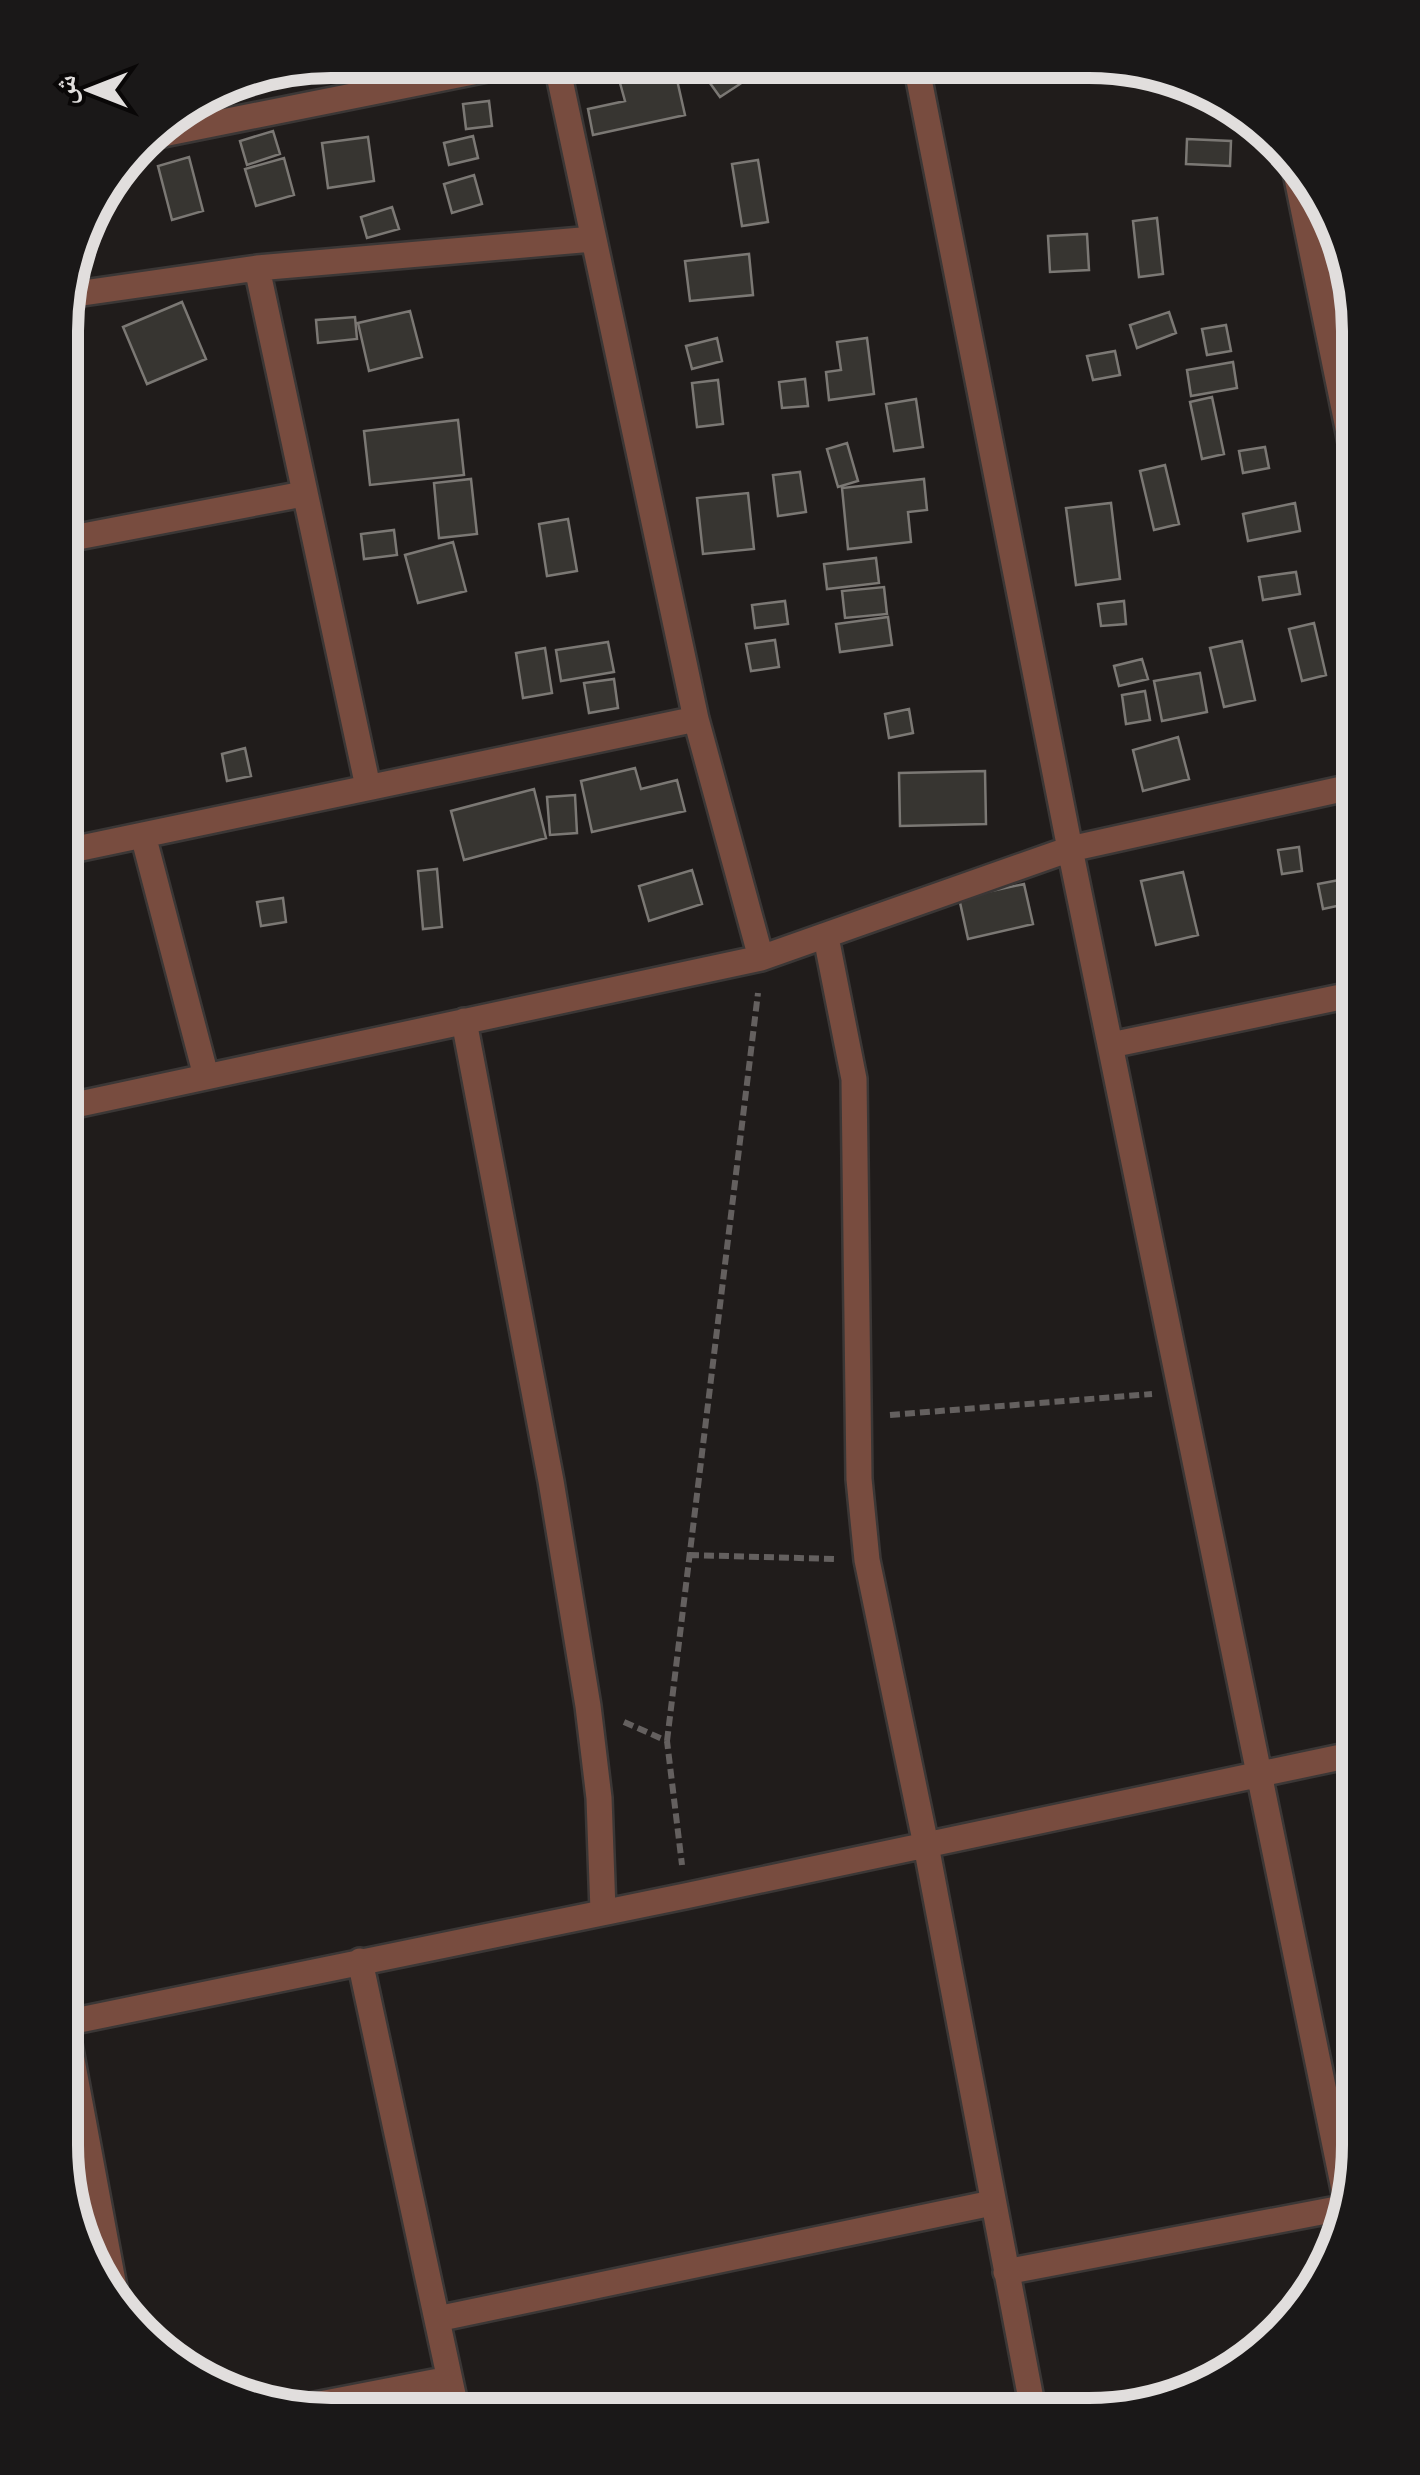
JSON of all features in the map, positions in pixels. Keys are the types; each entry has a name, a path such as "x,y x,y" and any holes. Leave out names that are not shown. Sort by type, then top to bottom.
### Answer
{"street":[{"path":"174,132 447,77"},
{"path":"559,77 696,719 762,958"},
{"path":"919,77 1070,849 1341,2173"},
{"path":"1299,189 1342,398"},
{"path":"81,293 257,268 593,239"},
{"path":"257,268 368,788"},
{"path":"1317,276 1335,273"},
{"path":"78,537 304,494"},
{"path":"78,848 696,719"},
{"path":"78,1104 762,958 1070,849 1342,788"},
{"path":"142,834 206,1076"},
{"path":"826,937 854,1079 859,1480 867,1560 926,1845 1031,2398"},
{"path":"1111,1045 1342,996"},
{"path":"464,1022 588,1706 598,1798 603,1911"},
{"path":"78,2020 1342,1758"},
{"path":"360,1961 453,2398"},
{"path":"78,2101 111,2270"},
{"path":"437,2319 992,2203"},
{"path":"1006,2272 1334,2210"},
{"path":"351,2398 449,2379"}],"path":[{"path":"686,1896 667,1741 762,958"},
{"path":"859,1418 1183,1392"},
{"path":"689,1555 867,1560"},
{"path":"588,1706 667,1741"}],"building":[{"path":"648,77 676,77 685,115 593,135 588,109 625,101 620,83"},
{"path":"706,77 735,77 740,84 720,97"},
{"path":"489,101 492,126 466,129 463,104"},
{"path":"273,131 280,154 247,165 240,141"},
{"path":"473,136 478,158 449,165 444,143"},
{"path":"368,137 374,181 328,188 322,143"},
{"path":"1187,139 1231,141 1230,166 1186,164"},
{"path":"189,157 203,211 172,220 158,166"},
{"path":"284,158 294,195 256,206 245,169"},
{"path":"758,160 768,222 742,226 732,164"},
{"path":"474,175 482,204 452,213 444,184"},
{"path":"392,207 399,229 367,238 361,217"},
{"path":"1157,218 1163,274 1139,277 1133,221"},
{"path":"1087,234 1089,270 1050,272 1048,236"},
{"path":"749,254 753,295 690,301 685,261"},
{"path":"182,302 206,359 147,384 123,327"},
{"path":"410,311 422,357 369,371 358,323"},
{"path":"1169,312 1176,333 1137,348 1130,325"},
{"path":"355,317 357,339 318,343 316,320"},
{"path":"1226,325 1231,351 1207,355 1202,329"},
{"path":"717,338 722,361 692,369 686,346"},
{"path":"867,338 874,394 829,400 826,372 841,370 837,342"},
{"path":"1115,351 1120,375 1093,380 1087,356"},
{"path":"1233,362 1237,388 1191,396 1187,370"},
{"path":"805,379 808,406 782,408 779,382"},
{"path":"718,380 723,424 697,427 692,383"},
{"path":"1212,397 1224,454 1202,459 1190,402"},
{"path":"916,399 923,447 894,451 886,404"},
{"path":"458,420 464,475 370,485 364,431"},
{"path":"847,443 858,481 838,487 827,449"},
{"path":"1265,447 1269,468 1243,473 1239,451"},
{"path":"1165,465 1179,524 1154,530 1140,471"},
{"path":"800,472 806,512 778,516 773,475"},
{"path":"471,479 477,534 439,538 434,483"},
{"path":"924,479 927,510 908,512 911,542 848,549 842,488"},
{"path":"748,493 754,549 703,554 697,498"},
{"path":"1111,503 1120,579 1076,585 1066,508"},
{"path":"1295,503 1300,531 1248,541 1243,514"},
{"path":"568,519 577,571 547,576 539,524"},
{"path":"394,530 397,555 364,559 361,534"},
{"path":"453,542 466,591 418,603 405,555"},
{"path":"876,558 879,583 827,589 824,564"},
{"path":"1296,572 1300,594 1263,600 1259,577"},
{"path":"884,587 887,614 845,618 842,591"},
{"path":"785,601 788,624 755,628 752,605"},
{"path":"1124,601 1126,624 1101,626 1098,604"},
{"path":"888,617 892,645 840,652 836,624"},
{"path":"1314,623 1326,675 1302,681 1289,629"},
{"path":"775,640 779,667 751,671 746,644"},
{"path":"1242,641 1255,700 1224,707 1210,648"},
{"path":"608,642 614,672 561,681 556,650"},
{"path":"545,648 552,693 523,698 516,653"},
{"path":"1142,659 1148,679 1119,686 1114,666"},
{"path":"1200,673 1207,712 1162,721 1154,681"},
{"path":"614,679 618,708 589,713 584,683"},
{"path":"1145,691 1150,720 1126,724 1122,695"},
{"path":"909,709 913,733 889,738 885,714"},
{"path":"78,715 82,746 78,746"},
{"path":"1178,737 1189,779 1143,791 1133,750"},
{"path":"245,748 251,776 227,781 222,754"},
{"path":"635,768 641,789 677,780 685,811 592,832 581,781"},
{"path":"985,771 986,824 900,826 899,773"},
{"path":"534,789 546,838 464,860 451,811"},
{"path":"575,795 577,833 550,835 547,797"},
{"path":"1299,847 1302,871 1282,874 1278,850"},
{"path":"437,869 442,927 423,929 418,871"},
{"path":"692,870 702,904 649,921 639,886"},
{"path":"1183,872 1198,935 1156,945 1141,881"},
{"path":"1342,879 1342,905 1323,909 1318,884"},
{"path":"1024,884 1033,924 968,939 959,898"},
{"path":"283,898 286,922 261,926 257,902"}]}
